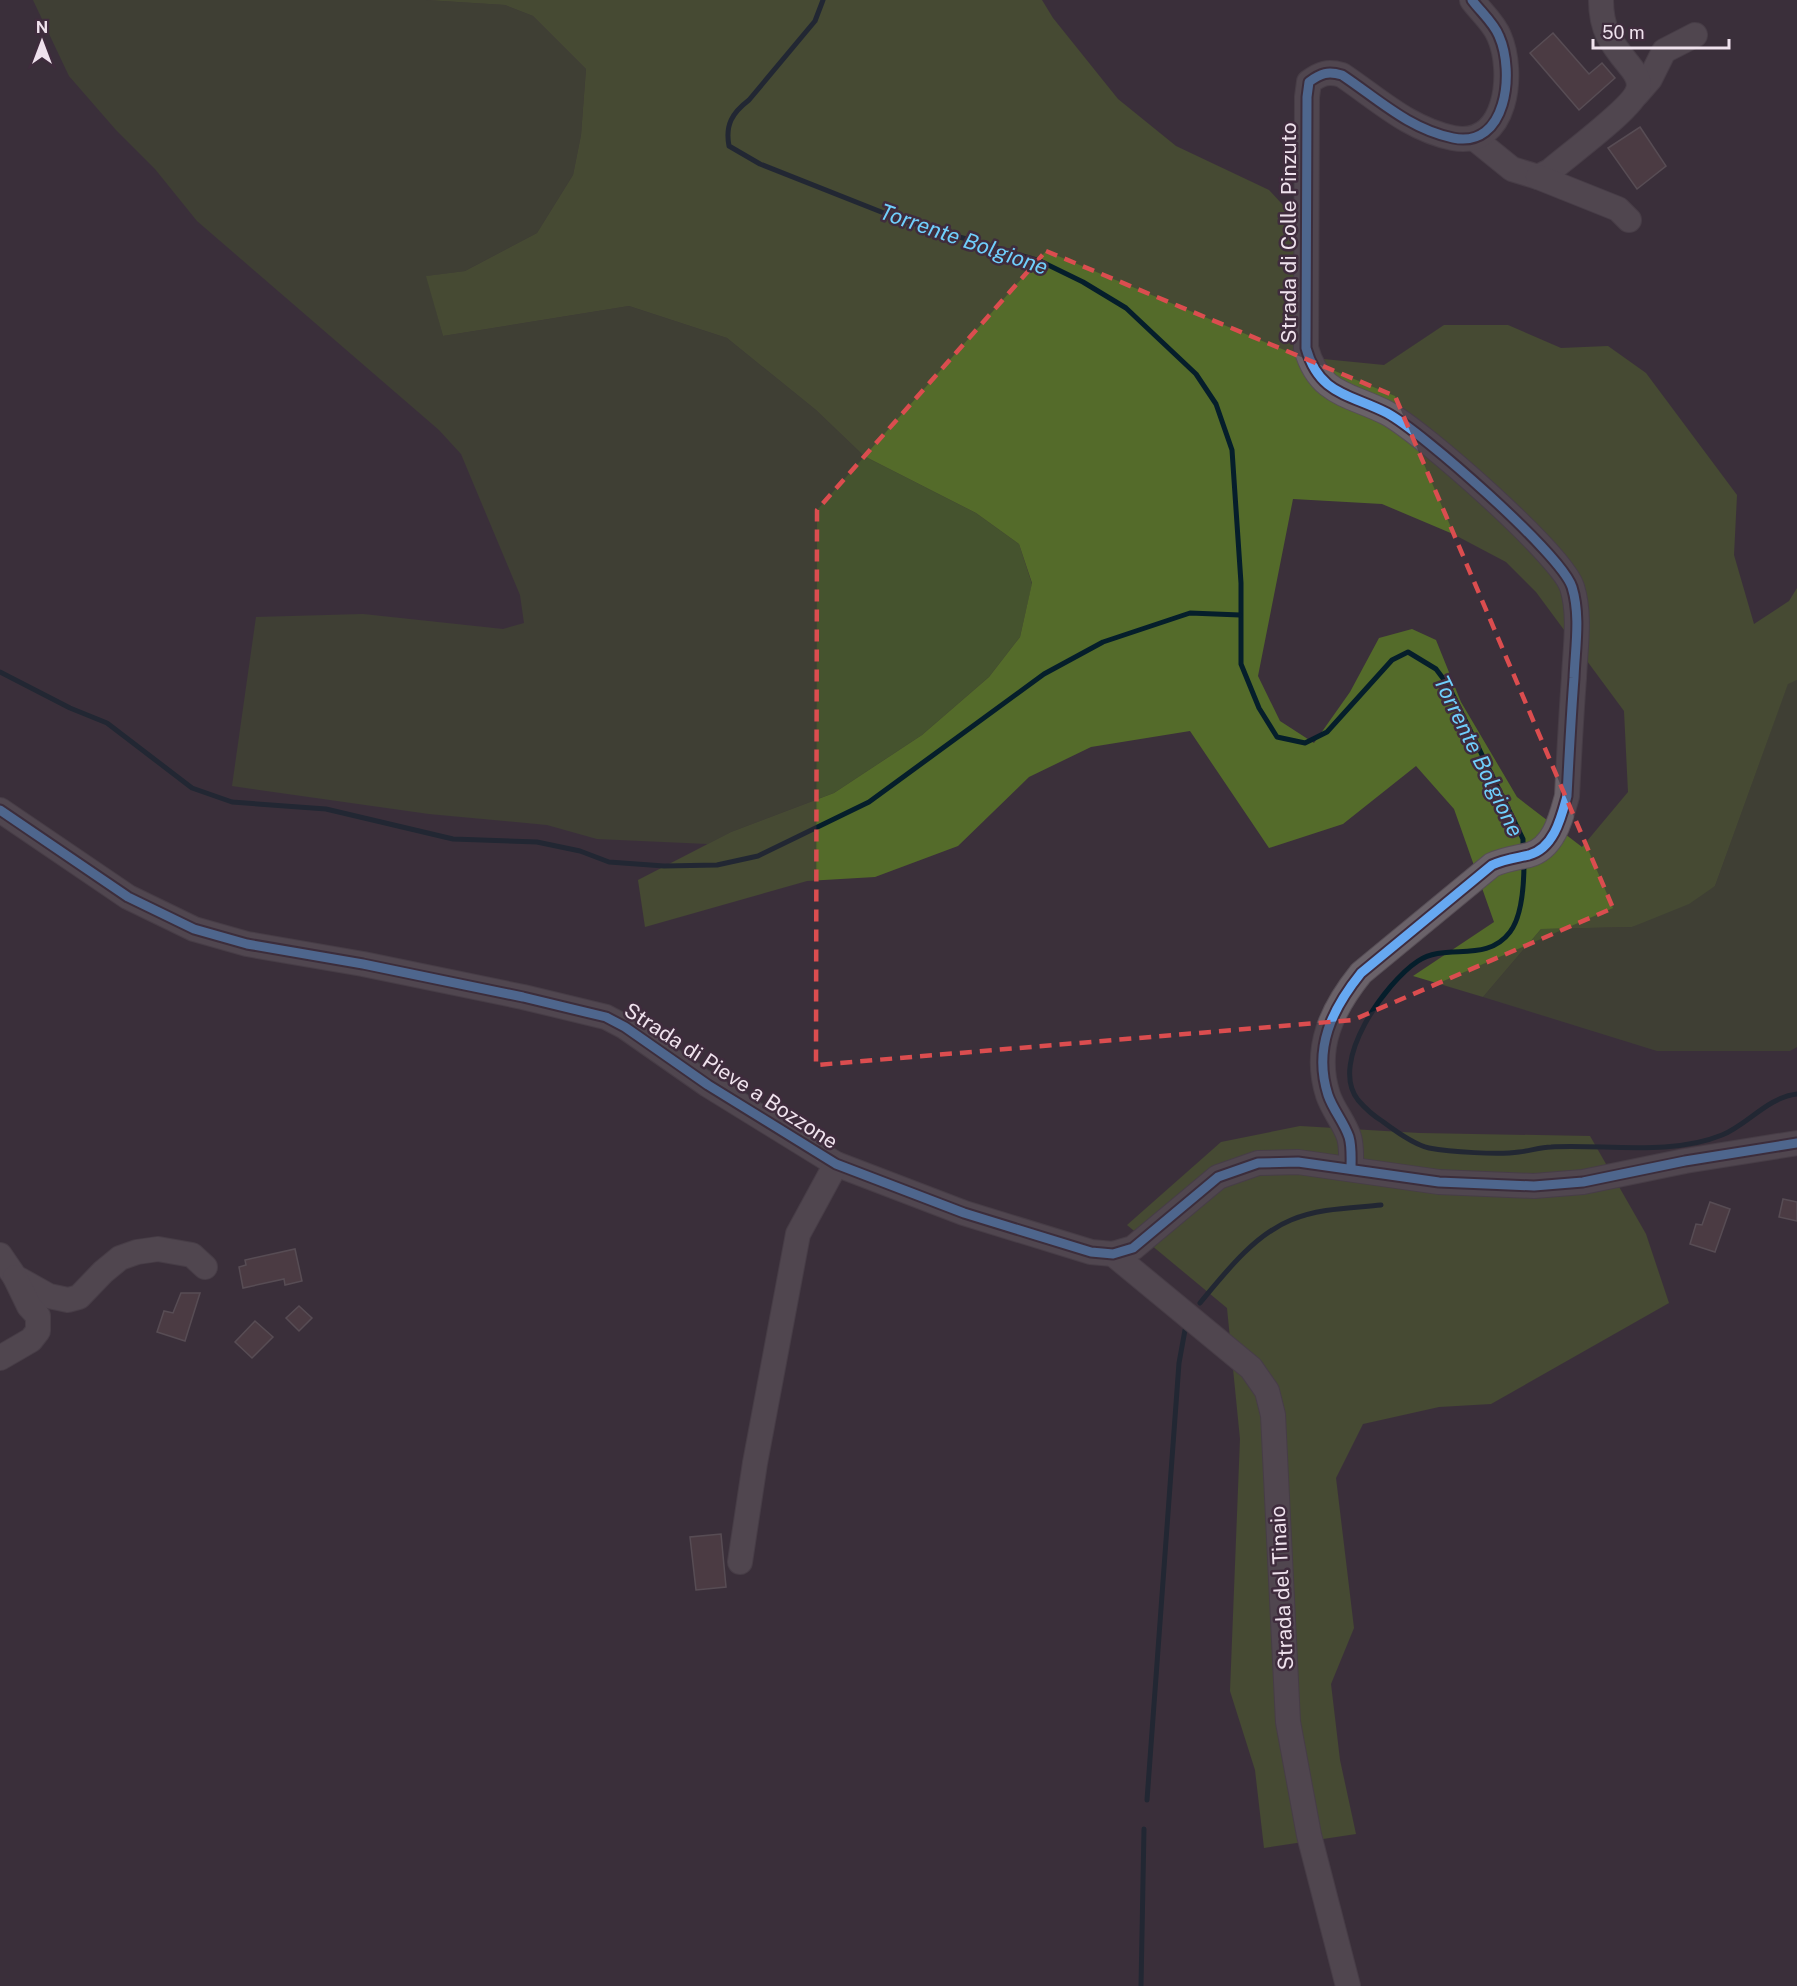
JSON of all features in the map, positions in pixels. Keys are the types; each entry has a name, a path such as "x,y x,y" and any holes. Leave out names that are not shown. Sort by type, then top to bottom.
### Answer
{"street":[{"path":"1472,0 1499,35 1507,78 1503,104 1497,118 1488,130 1475,139 1512,169 1618,208 1629,220"},
{"path":"1601,0 1604,32 1610,43 1637,76 1637,94"},
{"path":"1538,177 1550,171 1605,125 1637,94 1656,69 1664,51 1695,35"},
{"name":"Strada di Colle Pinzuto","path":"1351,1169 1349,1137 1328,1095 1323,1067 1323,1043 1330,1019 1344,995 1361,973 1486,869 1545,847 1560,823 1567,796 1577,624 1571,585 1512,516 1413,431 1387,413 1355,401 1321,379 1311,365 1306,348 1306,97 1309,82 1320,74 1332,72 1342,75 1406,121 1455,139 1475,139"},
{"name":"Strada di Pieve a Bozzone","path":"0,810 128,897 202,932 247,944 363,964 523,997 613,1020 739,1104 836,1164 964,1213 1082,1251 1113,1254 1140,1245 1207,1185 1236,1169 1284,1162 1439,1182 1534,1186 1582,1182 1685,1161 1797,1143"},
{"path":"740,1562 754,1463 798,1234 836,1164"},
{"path":"15,1277 49,1296 68,1300 79,1297 120,1258 137,1252 158,1249 192,1255 205,1267"},
{"name":"Strada del Tinaio","path":"1113,1254 1251,1368 1268,1391 1273,1415 1288,1722 1309,1835 1348,1986"},
{"path":"0,1255 15,1277 29,1306 38,1316 38,1331 31,1340 0,1358"}],"highlighted area":[{"path":"1046,251 1395,396 1613,908 1353,1020 816,1065 817,510"}],"green space":[{"path":"33,0 426,0 505,5 533,16 586,69 581,135 573,175 537,233 465,271 427,276 443,336 629,306 727,338 816,410 864,456 976,513 1019,544 1032,584 1020,637 989,677 922,735 834,793 731,832 708,844 597,839 547,825 429,814 232,786 256,617 363,614 503,629 524,623 520,595 461,454 439,430 197,221 155,169 116,130 69,76"},
{"path":"426,0 1042,0 1053,18 1118,99 1176,146 1269,190 1293,216 1303,357 1384,365 1444,325 1508,325 1561,348 1608,346 1646,373 1737,495 1734,555 1754,624 1789,601 1797,588 1797,680 1788,684 1715,886 1689,904 1632,927 1541,929 1483,997 1413,976 1494,922 1454,809 1416,766 1343,824 1269,848 1190,731 1091,747 1029,777 958,846 875,877 807,881 645,927 638,880 731,832 834,793 922,735 989,677 1020,637 1032,583 1019,544 976,513 864,456 816,410 727,338 629,306 443,336 426,276 465,271 537,233 573,175 581,135 586,69 533,16 505,5","holes":["1293,499 1382,504 1453,534 1506,562 1536,592 1624,711 1628,792 1582,847 1517,797 1461,702 1436,640 1412,629 1379,638 1350,692 1314,743 1280,721 1258,676"]},
{"path":"1797,680 1797,1047 1790,1051 1657,1051 1483,997 1541,929 1632,927 1715,886 1788,683"},
{"path":"1300,1126 1419,1133 1590,1136 1646,1234 1669,1303 1491,1404 1439,1407 1363,1424 1336,1478 1354,1628 1331,1684 1340,1760 1356,1834 1264,1848 1255,1770 1230,1691 1240,1439 1227,1308 1127,1225 1221,1142"}],"building":[{"path":"1553,33 1589,74 1602,63 1615,78 1579,110 1530,53"},
{"path":"1640,127 1666,166 1637,189 1608,148"},
{"path":"1783,1199 1797,1202 1797,1221 1779,1217"},
{"path":"1710,1202 1730,1209 1715,1252 1690,1244 1696,1224 1702,1225"},
{"path":"295,1249 302,1281 285,1285 284,1279 243,1288 239,1267 246,1265 245,1260"},
{"path":"181,1293 200,1293 185,1341 157,1332 164,1311 173,1313"},
{"path":"299,1306 312,1318 299,1331 286,1318"},
{"path":"255,1321 273,1337 252,1358 235,1342"},
{"path":"721,1534 726,1587 696,1590 690,1537"}],"waterway":[{"name":"Torrente Bolgione","path":"823,0 815,21 734,115 728,132 729,146 760,164 899,219 1040,261 1083,282 1126,308 1196,374 1216,404 1232,450 1241,583 1241,664 1259,708 1277,737 1305,743 1327,732 1392,660 1408,652 1436,669 1448,685 1523,839 1523,850"},
{"path":"0,672 70,708 107,723 192,788 232,802 326,809 453,839 537,842 580,851 609,862 664,866 717,865 758,856 869,802 1044,674 1103,642 1190,613 1240,615"},
{"name":"Torrente Bolgione","path":"1524,862 1523,889 1518,917 1510,932 1500,942 1478,950 1441,953 1418,961 1405,971 1377,1004 1355,1045 1350,1065 1351,1084 1358,1100 1372,1114 1417,1144 1449,1151 1499,1153 1571,1146 1659,1147 1681,1145 1722,1135 1777,1100 1797,1094"},
{"path":"1200,1303 1252,1245 1277,1227 1313,1213 1381,1205"},
{"path":"1147,1800 1179,1363 1185,1330"},
{"path":"1141,1986 1144,1829"}],"cycle path":[{"path":"1351,1169 1349,1137 1328,1095 1323,1061 1328,1030 1342,1001 1361,973 1492,865 1529,855 1545,846 1555,831 1567,796 1577,632 1572,587 1543,548 1458,467 1387,413 1338,391 1328,384 1312,364 1306,348 1307,97 1309,82 1325,74 1342,75 1394,112 1437,134 1453,138 1471,138 1485,132 1496,120 1502,105 1506,87 1506,69 1504,51 1497,31 1472,0"},
{"path":"0,810 128,897 194,929 247,944 363,964 523,997 606,1017 625,1027 708,1085 836,1164 964,1213 1091,1252 1113,1254 1133,1248 1218,1177 1258,1163 1298,1162 1439,1182 1534,1186 1583,1182 1685,1161 1797,1143"}]}
